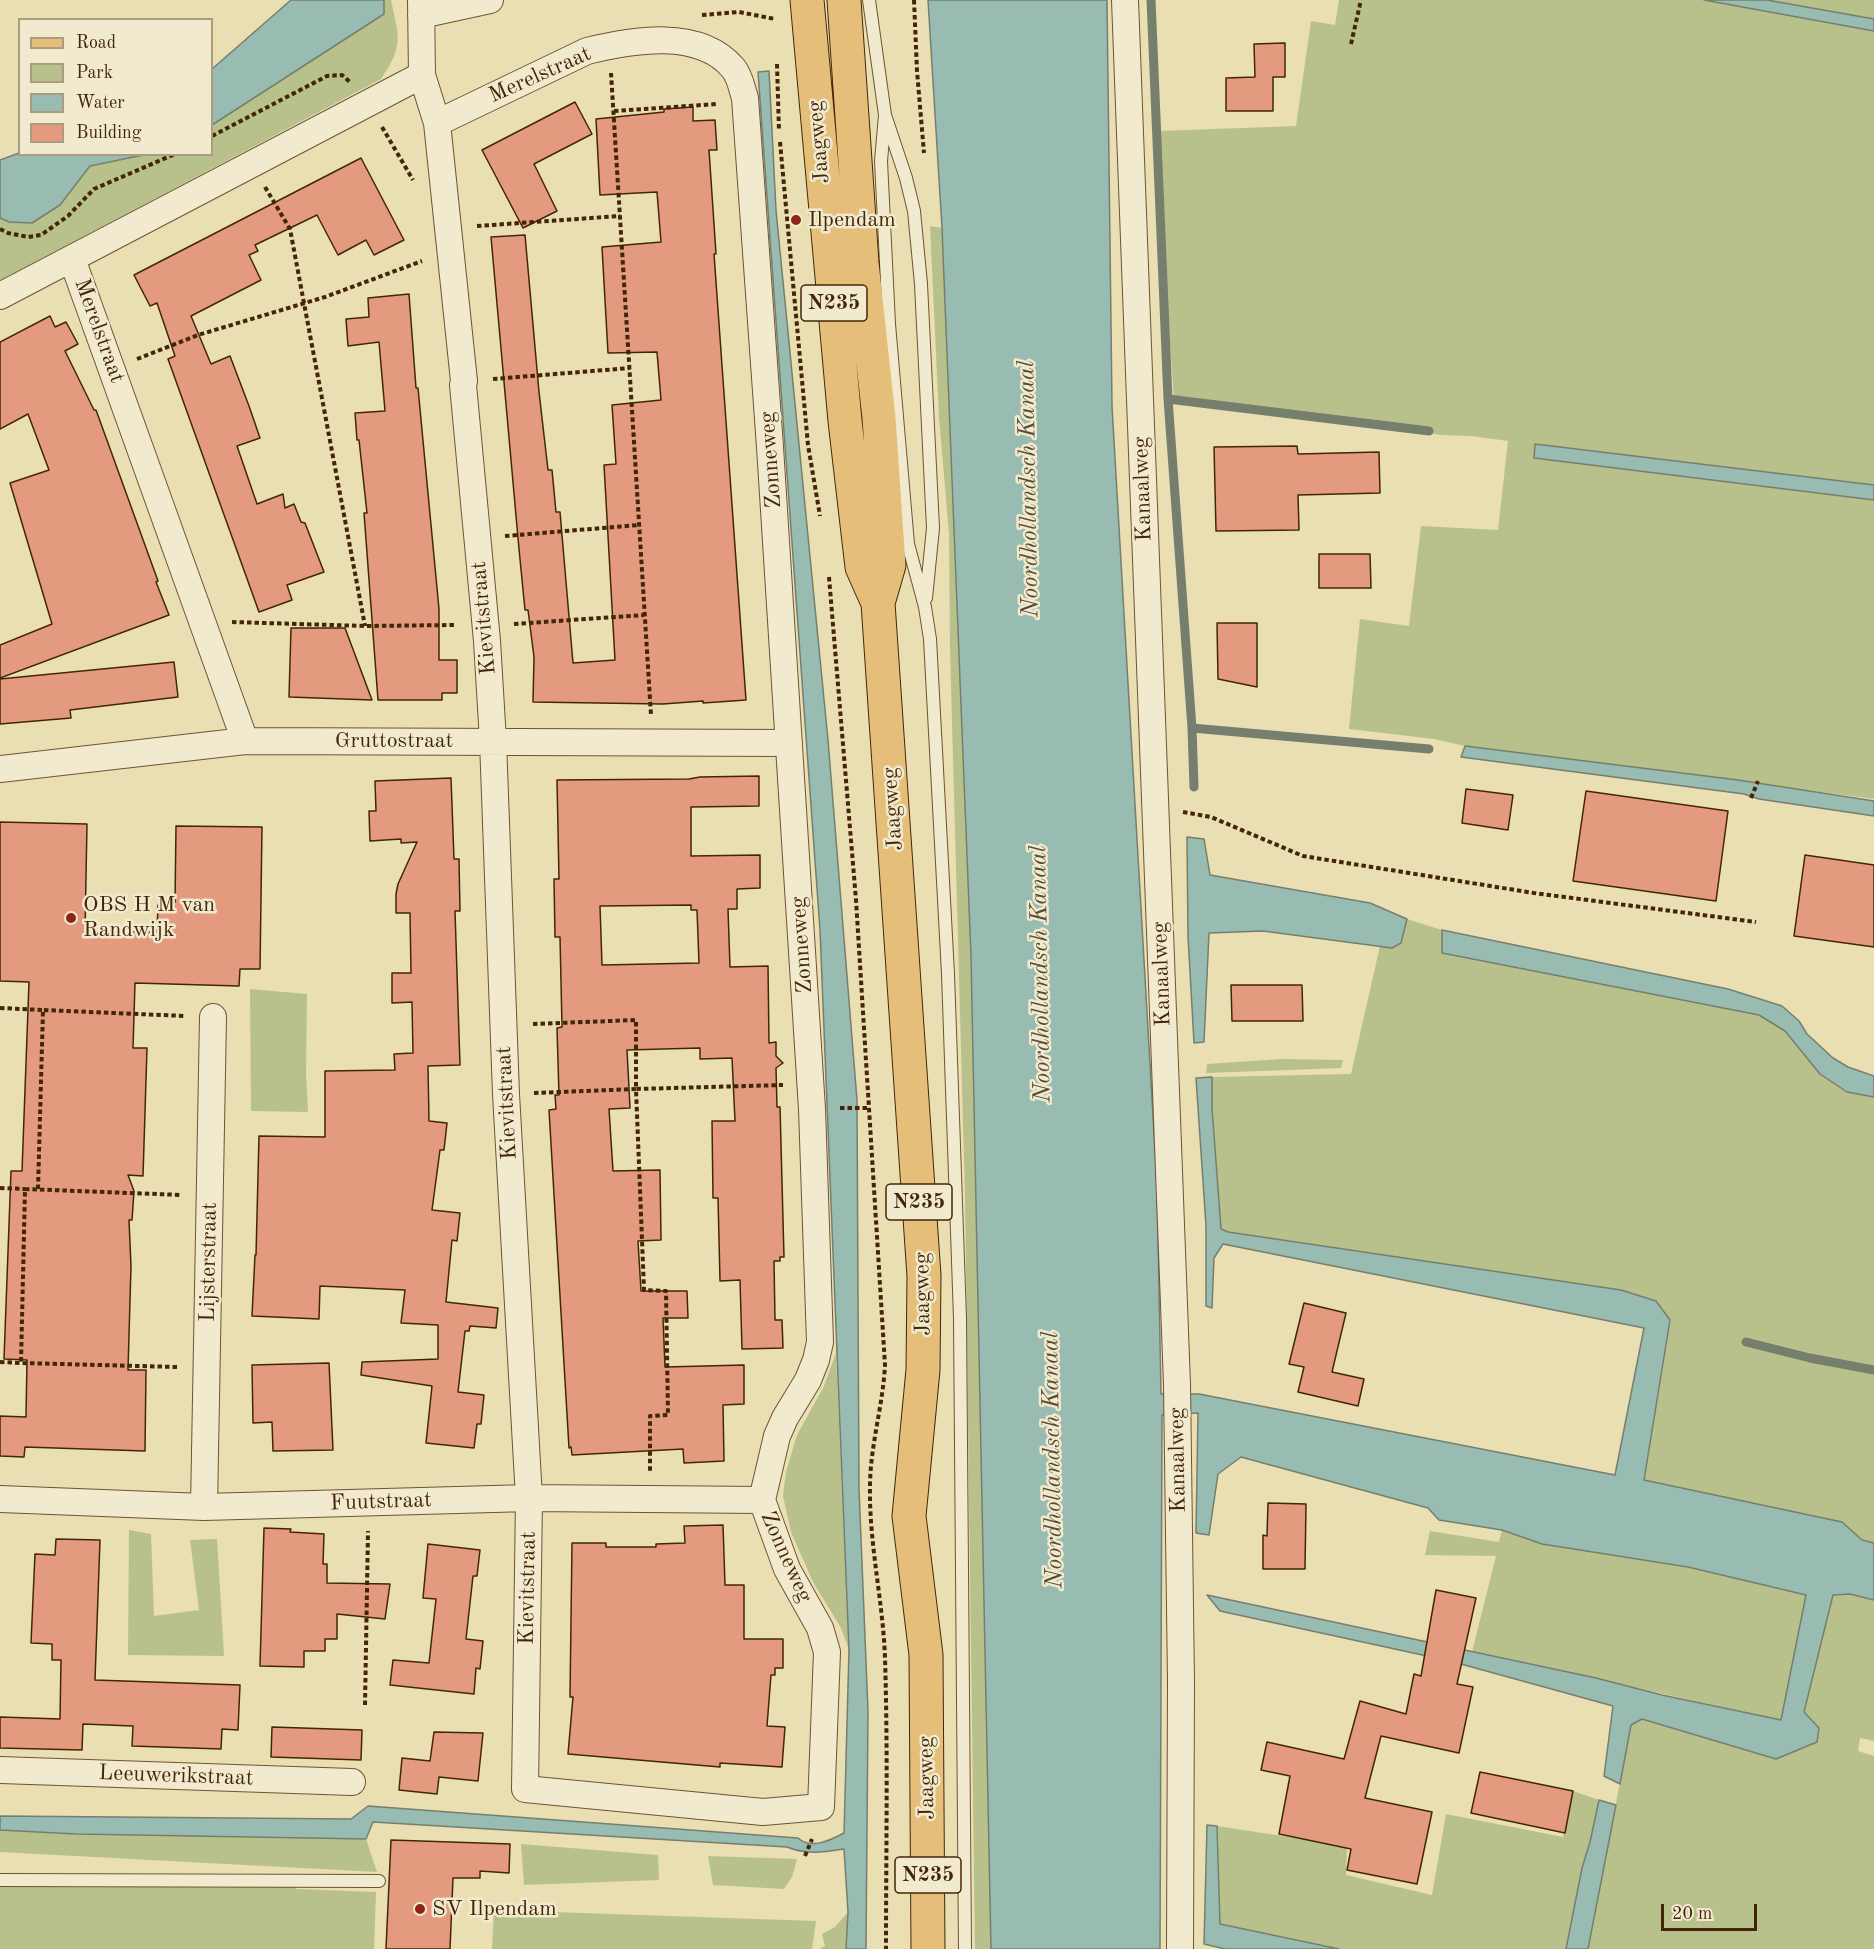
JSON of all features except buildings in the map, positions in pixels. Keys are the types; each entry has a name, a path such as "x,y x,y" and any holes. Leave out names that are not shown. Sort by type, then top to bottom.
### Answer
{"main road":[{"name":"Jaagweg","path":"807,0 845,421 862,567 878,603 924,1276 923,1370 909,1516 926,1655 928,1949"},
{"name":"Jaagweg","path":"843,0 862,263 879,418 889,566 878,603"}],"street":[{"path":"437,123 422,75 421,8 490,0"},
{"name":"Kanaalweg","path":"1125,0 1177,1384 1181,1682 1180,1949"},
{"name":"Merelstraat","path":"437,123 598,48 659,42 694,44 709,49 727,63"},
{"name":"Zonneweg","path":"727,63 737,76 745,102 770,447 811,1085 820,1342 808,1380 777,1436 762,1500 787,1569 819,1628 828,1652 821,1807"},
{"name":"Merelstraat","path":"245,741 72,259 422,75"},
{"name":"Kievitstraat","path":"437,123 464,381 486,626 493,741 506,1094 529,1498 525,1789 763,1812 821,1807"},
{"path":"0,296 72,259"},
{"name":"Gruttostraat","path":"0,769 245,741 789,743"},
{"name":"Lijsterstraat","path":"204,1507 213,1017"},
{"name":"Fuutstraat","path":"0,1499 204,1507 529,1498 762,1500"},
{"name":"Leeuwerikstraat","path":"0,1770 352,1782"}],"lane":[{"path":"869,0 885,115 906,178 914,211 921,284 933,528 925,607"},
{"path":"885,115 881,161 889,324 908,544 925,607 931,651 948,974 960,1306 965,1949"},
{"path":"0,1880 378,1881"}],"path":[{"path":"914,0 916,71"},
{"path":"1351,45 1361,0"},
{"path":"774,9 776,30"},
{"path":"598,48 614,111 653,743"},
{"path":"777,58 779,134 807,435 822,526"},
{"path":"213,135 327,76 342,75 355,86 367,103 416,186"},
{"path":"614,111 745,102"},
{"path":"0,229 28,237 41,235 68,216 94,189 170,156"},
{"path":"252,165 290,229 365,626"},
{"path":"113,368 198,335 325,297 432,258 448,238 620,216"},
{"path":"464,381 630,368"},
{"path":"477,537 639,525"},
{"path":"829,573 856,900 885,1365 870,1485 885,1657 886,1949"},
{"path":"202,621 365,626 486,626 644,615"},
{"path":"1751,798 1758,781"},
{"path":"1184,812 1212,817 1303,856 1534,892 1756,922"},
{"path":"0,1008 213,1017"},
{"path":"38,1189 43,1010"},
{"path":"504,1025 636,1020 636,1089 644,1290 666,1291 668,1415 650,1416 650,1499"},
{"path":"506,1094 811,1085"},
{"path":"0,1188 210,1196"},
{"path":"21,1363 25,1189"},
{"path":"0,1362 207,1368"},
{"path":"365,1704 369,1502"},
{"path":"805,1856 812,1839"}],"green space":[{"path":"384,0 391,0 398,41 393,58 381,79 0,281 0,218 9,222 79,181 90,166 138,156 213,156 213,124 383,14"},
{"path":"1339,0 1704,0 1874,31 1874,485 1536,444 1534,457 1874,500 1874,799 1349,729 1360,619 1409,626 1421,526 1498,530 1508,441 1441,435 1174,401 1161,208 1159,131 1296,126 1311,21 1335,25"},
{"path":"1767,0 1874,0 1874,19"},
{"path":"930,226 942,228 971,956 991,1949 975,1949 965,1196 949,534 939,417"},
{"path":"1407,919 1442,930 1442,953 1759,1015 1785,1031 1820,1074 1847,1092 1874,1097 1874,1543 1862,1541 1842,1522 1644,1480 1670,1320 1228,1232 1220,1228 1212,1077 1351,1074 1380,946 1392,948 1401,943"},
{"path":"250,989 307,994 308,1112 251,1111"},
{"path":"1282,1059 1343,1060 1341,1068 1206,1073 1207,1064"},
{"path":"836,1353 849,1650 841,1628 813,1582 791,1532 783,1496 786,1472 797,1435 824,1386"},
{"path":"129,1530 151,1534 154,1616 199,1610 190,1540 217,1539 224,1656 128,1655"},
{"path":"1502,1530 1542,1544 1688,1567 1806,1595 1781,1720 1472,1652 1496,1556 1425,1555 1430,1531 1499,1542"},
{"path":"1850,1594 1874,1600 1874,1741 1860,1738 1858,1751 1874,1756 1874,1949 1588,1949 1631,1725 1642,1719 1776,1759 1819,1728 1803,1713 1833,1595"},
{"path":"1573,1791 1599,1800 1582,1868 1566,1949 1339,1949 1220,1924 1217,1826 1347,1846 1346,1875 1432,1895 1446,1814 1563,1837"},
{"path":"0,1830 76,1834 366,1839 377,1872 0,1852"},
{"path":"521,1844 658,1855 659,1880 524,1885"},
{"path":"708,1856 797,1859 792,1877 784,1889 713,1885"},
{"path":"0,1883 296,1885 296,1889 376,1892 374,1949 0,1949"},
{"path":"494,1910 816,1921 812,1949 492,1949"},
{"path":"848,1912 846,1949 819,1949 825,1946 822,1934 835,1927"}],"water":[{"path":"291,0 384,0 384,14 213,124 213,68"},
{"name":"Noordhollandsch Kanaal","path":"928,0 1107,0 1112,406 1157,1185 1161,1394 1199,1394 1615,1475 1644,1328 1223,1244 1214,1258 1212,1308 1206,1306 1206,1226 1196,1078 1212,1077 1212,1108 1221,1229 1228,1232 1621,1290 1656,1301 1670,1320 1644,1480 1842,1522 1862,1540 1874,1543 1874,1600 1850,1594 1833,1595 1804,1712 1819,1728 1817,1742 1776,1759 1642,1719 1631,1725 1620,1784 1604,1776 1613,1706 1450,1661 1220,1611 1207,1595 1781,1720 1806,1595 1688,1567 1542,1544 1502,1530 1439,1520 1428,1508 1241,1457 1218,1474 1209,1535 1196,1533 1198,1413 1162,1415 1160,1949 991,1949 971,956 942,228"},
{"path":"1704,0 1767,0 1874,19 1874,31"},
{"path":"769,71 776,210 828,740 857,1100 859,1489 868,1711 866,1949 846,1949 848,1912 844,1849 808,1852 787,1847 373,1822 366,1839 76,1834 0,1830 0,1816 351,1819 368,1806 798,1838 803,1842 815,1844 844,1833 849,1650 820,930 758,72"},
{"path":"18,153 18,156 138,156 90,166 60,205 32,223 9,222 0,218 0,160"},
{"path":"1535,444 1874,485 1874,500 1534,458"},
{"path":"1465,746 1738,780 1874,801 1874,816 1759,799 1744,794 1461,757"},
{"path":"1187,837 1204,839 1210,875 1370,903 1407,919 1401,943 1392,948 1263,931 1209,933 1204,1042 1194,1043 1188,936"},
{"path":"1442,930 1728,989 1782,1006 1833,1058 1848,1067 1874,1076 1874,1097 1847,1092 1820,1074 1785,1031 1759,1015 1442,953"},
{"path":"1599,1800 1616,1805 1588,1949 1566,1949 1582,1868"},
{"path":"1207,1825 1217,1826 1220,1924 1339,1949 1225,1949 1204,1944"}],"waterway":[{"path":"1151,0 1168,399 1429,431"},
{"path":"1168,399 1192,728"},
{"path":"1194,787 1192,728 1429,749"},
{"path":"1746,1342 1810,1358 1874,1370"}],"place":[{"name":"Ilpendam","path":"796,220"},
{"name":"OBS H M van Randwijk","path":"71,918"},
{"name":"SV Ilpendam","path":"420,1909"}]}
